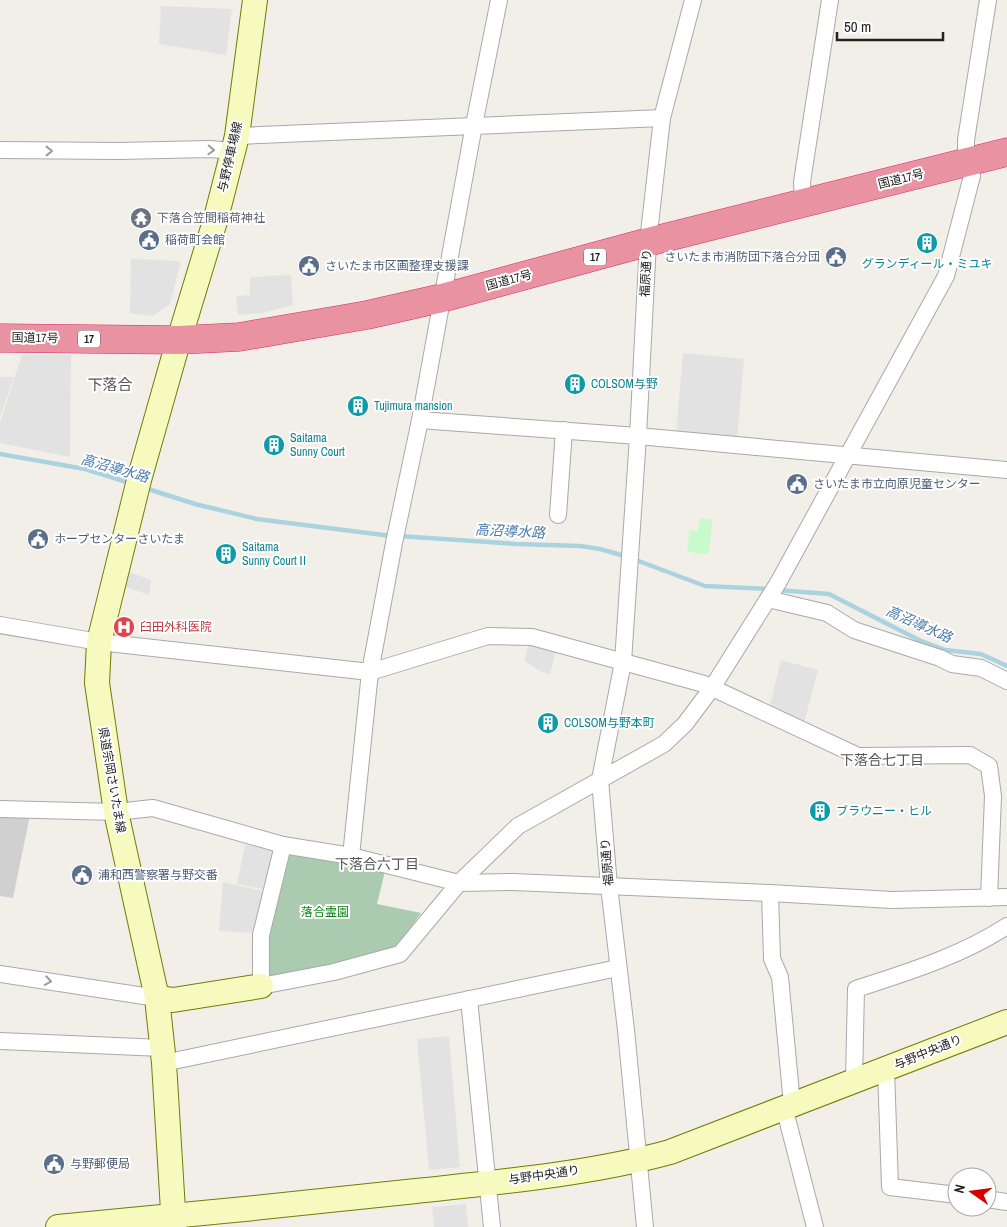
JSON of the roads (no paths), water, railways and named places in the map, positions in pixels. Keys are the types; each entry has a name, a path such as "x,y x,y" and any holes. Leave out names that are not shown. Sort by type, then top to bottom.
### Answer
{"highway":[{"name":"国道17号","path":"0,338 179,340 239,337 367,315 442,298 648,242 1007,152"}],"main road":[{"name":"与野停車場線","path":"179,340 216,218 235,143 255,0"},
{"name":"県道宗岡さいたま線","path":"173,1222 163,1056 157,998 116,812 97,683 99,642 137,486 179,340"},
{"path":"157,998 173,1000 262,986"},
{"name":"与野中央通り","path":"58,1227 227,1219 638,1161 670,1152 1007,1022"}],"street":[{"path":"351,856 370,672 420,420 474,125 500,0"},
{"name":"福原通り","path":"645,1227 626,1030 608,886 600,780 622,662 638,436 648,242 662,118 693,0"},
{"path":"803,204 802,182 830,0"},
{"path":"283,845 261,935 262,986 334,972 400,954 459,883 518,826 664,744 674,736 699,707 772,593 946,276 972,176 966,140 988,0"},
{"path":"0,150 118,151 210,149 235,143 474,125 662,118"},
{"path":"420,420 638,436 1007,470"},
{"path":"558,515 564,430"},
{"path":"772,593 827,613 854,630 940,658 952,664 981,668 1007,681"},
{"path":"0,625 99,642 370,672 488,636 532,637 704,684 858,756 970,754 989,766 993,796 989,898"},
{"path":"0,809 116,812 153,808 283,845 351,856 459,883 513,882 892,900 1007,897"},
{"path":"770,893 772,959 780,977 788,1105 816,1227"},
{"path":"854,1081 856,989 932,964 991,936 1007,926"},
{"path":"0,1042 163,1056 469,999 618,968"},
{"path":"0,974 157,998"},
{"path":"469,999 492,1227"},
{"path":"886,1069 890,1187 947,1194"}],"waterway":[{"name":"高沼導水路","path":"0,454 85,469 130,483"},
{"name":"高沼導水路","path":"145,488 195,504 257,519 391,536"},
{"name":"高沼導水路","path":"399,536 516,544 580,546 600,549 628,557 705,586 770,589"},
{"name":"高沼導水路","path":"777,590 829,594 919,640 945,650 981,654 1007,666"}],"place":[{"name":"下落合笠間稲荷神社","path":"141,218"},
{"name":"稲荷町会館","path":"149,240"},
{"name":"グランディール・ミユキ","path":"927,243"},
{"name":"さいたま市消防団下落合分団","path":"836,257"},
{"name":"さいたま市区画整理支援課","path":"309,266"},
{"name":"COLSOM与野","path":"575,384"},
{"name":"Tujimura mansion","path":"358,406"},
{"name":"Saitama Sunny Court","path":"274,445"},
{"name":"さいたま市立向原児童センター","path":"797,484"},
{"name":"ホープセンターさいたま","path":"38,539"},
{"name":"Saitama Sunny CourtⅡ","path":"226,554"},
{"name":"臼田外科医院","path":"124,627"},
{"name":"COLSOM与野本町","path":"548,723"},
{"name":"ブラウニー・ヒル","path":"820,811"},
{"name":"浦和西警察署与野交番","path":"82,875"},
{"name":"与野郵便局","path":"54,1164"}],"district":[{"name":"下落合","path":"110,385"},
{"name":"下落合七丁目","path":"882,760"},
{"name":"下落合六丁目","path":"377,864"}],"park label":[{"name":"落合霊園","path":"325,912"}]}
